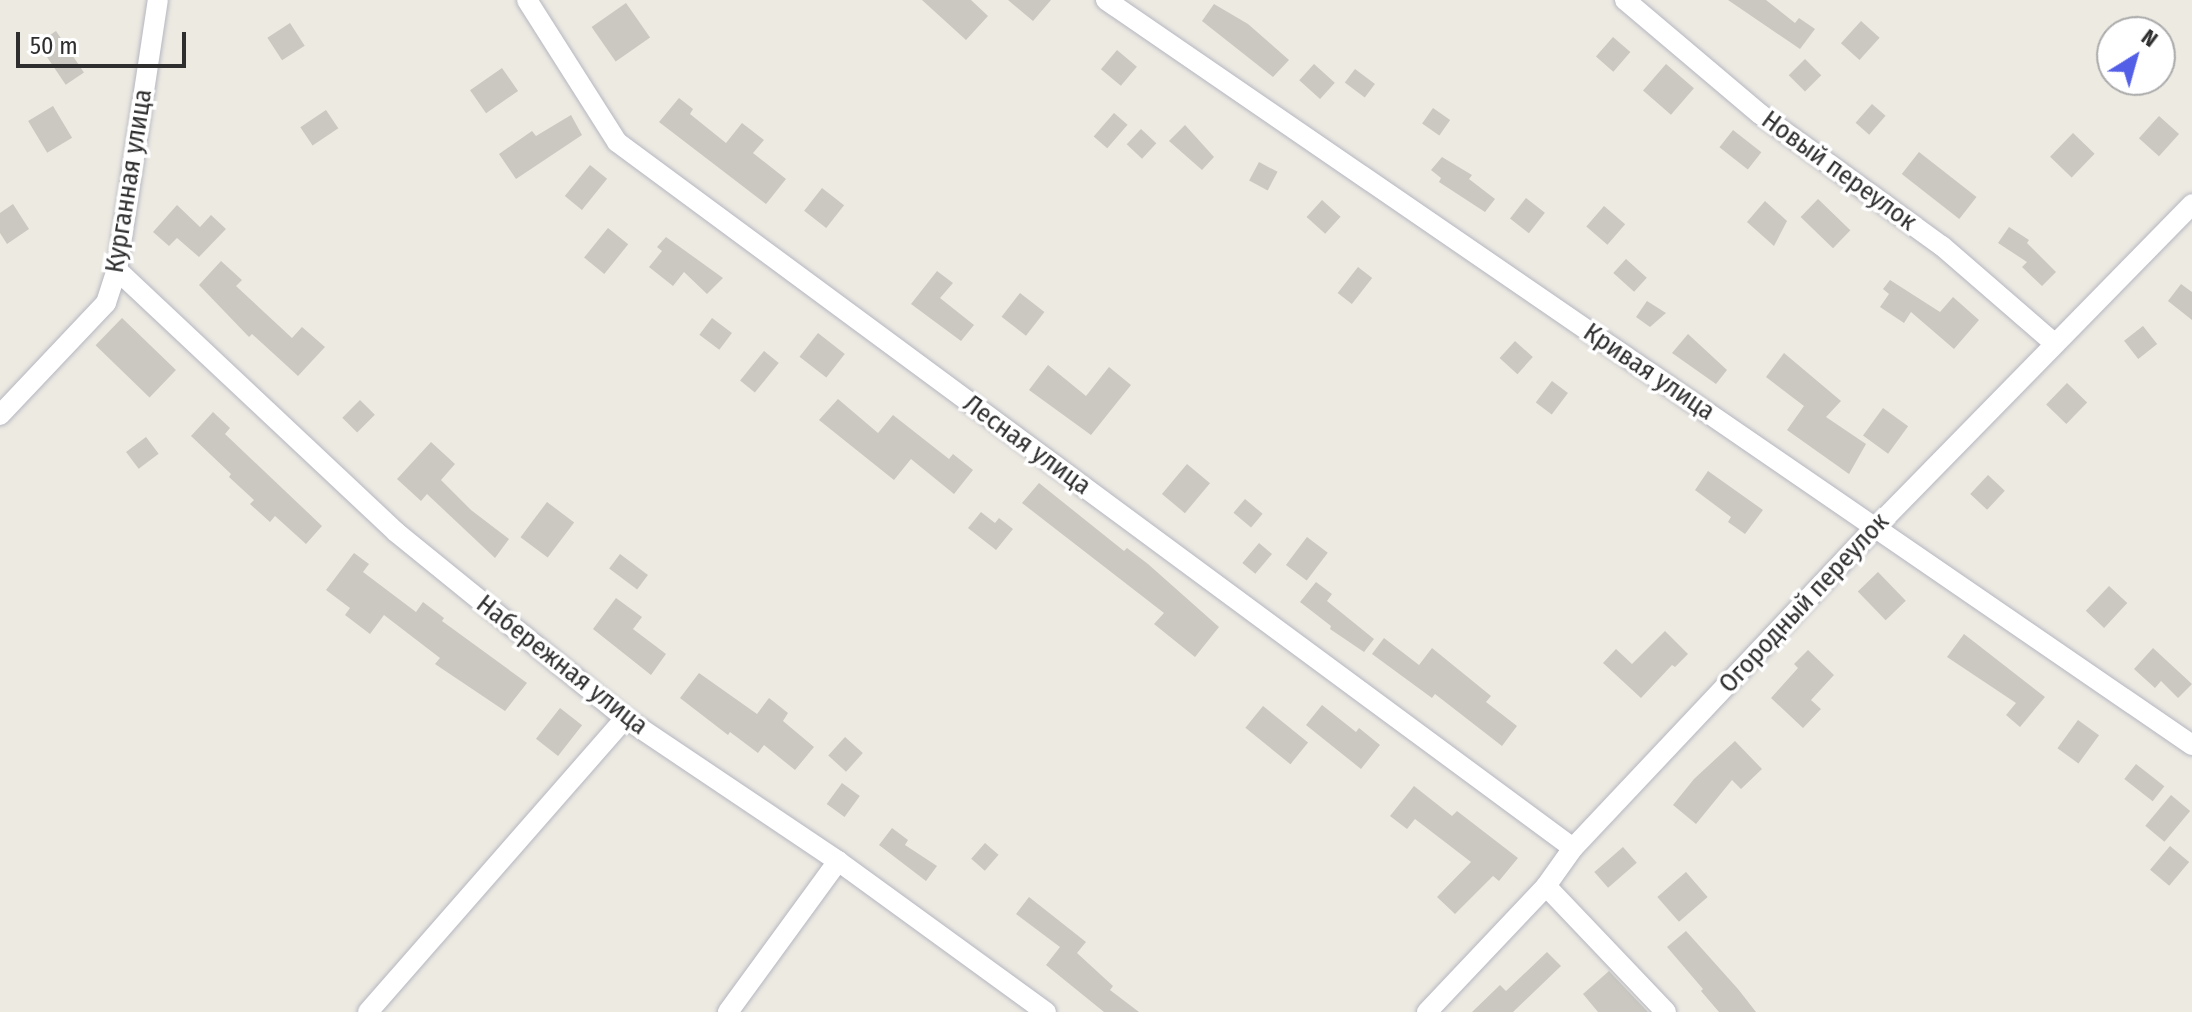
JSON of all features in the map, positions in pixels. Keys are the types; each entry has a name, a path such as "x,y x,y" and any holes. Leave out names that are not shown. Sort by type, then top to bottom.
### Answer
{"street":[{"name":"Курганная улица","path":"0,415 106,303 117,270 158,0"},
{"name":"Лесная улица","path":"527,0 617,142 1573,848"},
{"name":"Кривая улица","path":"1106,0 2192,745"},
{"name":"Новый переулок","path":"1625,0 1760,114 1942,246 2053,342"},
{"name":"Огородный переулок","path":"1427,1012 1546,886 1573,848 1876,527 2053,342 2192,204"},
{"name":"Набережная улица","path":"117,270 396,532 625,718 838,861 1046,1012"},
{"path":"368,1012 625,718"},
{"path":"728,1012 838,861"},
{"path":"1546,886 1666,1012"}],"building":[{"path":"922,0 971,0 988,16 966,40"},
{"path":"1008,0 1051,0 1033,21"},
{"path":"1728,0 1766,0 1795,23 1799,18 1815,29 1800,49"},
{"path":"626,3 650,37 616,61 592,27"},
{"path":"1214,4 1248,24 1289,60 1273,77 1202,21"},
{"path":"1861,21 1880,38 1860,60 1841,43"},
{"path":"290,23 305,46 282,60 267,38"},
{"path":"56,31 84,72 66,85 38,43"},
{"path":"1613,37 1630,52 1613,72 1596,57"},
{"path":"1117,50 1137,67 1121,86 1101,69"},
{"path":"1805,59 1821,75 1805,92 1789,75"},
{"path":"1314,64 1335,83 1320,99 1299,80"},
{"path":"1666,64 1694,88 1671,115 1643,90"},
{"path":"502,68 518,91 486,113 470,90"},
{"path":"1355,69 1375,84 1365,98 1345,83"},
{"path":"679,98 693,109 690,114 726,143 742,123 764,140 753,153 786,179 766,204 659,122"},
{"path":"1872,104 1886,116 1869,135 1856,123"},
{"path":"53,106 72,138 47,153 28,121"},
{"path":"1433,108 1450,120 1439,136 1422,124"},
{"path":"326,110 338,128 313,146 300,127"},
{"path":"1114,113 1128,125 1107,148 1094,136"},
{"path":"571,115 582,135 516,179 499,154 532,131 536,136"},
{"path":"2159,116 2179,134 2159,156 2139,138"},
{"path":"1185,125 1214,157 1202,170 1169,141"},
{"path":"1141,129 1156,143 1142,159 1127,144"},
{"path":"1733,130 1761,152 1748,170 1719,147"},
{"path":"2073,133 2095,154 2072,178 2050,157"},
{"path":"1919,152 1977,197 1959,219 1902,174"},
{"path":"1442,157 1472,175 1469,179 1495,199 1485,212 1439,182 1441,178 1431,170"},
{"path":"1259,162 1278,172 1268,190 1249,181"},
{"path":"590,165 607,179 582,210 565,196"},
{"path":"822,188 844,205 826,228 804,211"},
{"path":"1526,198 1545,213 1529,233 1510,218"},
{"path":"1818,199 1850,230 1833,248 1801,217"},
{"path":"1322,200 1341,217 1325,234 1307,217"},
{"path":"1765,201 1787,221 1774,246 1747,222"},
{"path":"13,204 29,229 7,244 0,233 0,213"},
{"path":"177,205 200,227 211,215 226,229 199,257 177,238 169,246 153,232"},
{"path":"1604,206 1625,224 1607,245 1586,226"},
{"path":"2009,227 2029,240 2027,243 2056,272 2042,286 2022,267 2027,262 1998,243"},
{"path":"608,228 628,244 604,274 584,258"},
{"path":"666,237 723,278 707,294 684,272 673,286 649,267 662,251 657,247"},
{"path":"1626,259 1647,278 1634,292 1613,273"},
{"path":"221,261 242,280 236,286 292,338 302,327 325,347 298,376 252,334 249,337 199,285"},
{"path":"1358,267 1372,278 1352,304 1338,293"},
{"path":"937,271 953,283 940,298 974,325 961,341 911,304"},
{"path":"1890,280 1940,312 1953,297 1979,320 1954,349 1911,312 1904,323 1880,307 1889,294 1883,289"},
{"path":"2181,284 2192,292 2192,320 2168,301"},
{"path":"1020,293 1044,312 1026,336 1002,317"},
{"path":"1647,301 1666,313 1650,327 1636,317"},
{"path":"122,318 176,370 150,397 96,345"},
{"path":"712,318 732,333 719,350 699,335"},
{"path":"2143,326 2157,344 2138,359 2124,341"},
{"path":"818,333 845,354 826,378 800,357"},
{"path":"1688,334 1727,370 1716,384 1672,353"},
{"path":"1515,341 1533,357 1517,374 1500,358"},
{"path":"764,351 779,363 755,392 740,381"},
{"path":"1784,353 1841,401 1826,417 1866,444 1849,474 1787,430 1804,406 1766,377"},
{"path":"1048,365 1086,396 1109,367 1131,385 1091,435 1029,390"},
{"path":"1552,381 1568,393 1552,415 1536,403"},
{"path":"2067,383 2087,402 2066,424 2046,405"},
{"path":"838,399 878,433 893,415 949,459 953,454 973,470 954,494 911,459 894,480 819,420"},
{"path":"360,400 375,415 357,433 342,418"},
{"path":"1883,408 1908,426 1888,454 1863,436"},
{"path":"213,412 230,428 225,434 322,526 306,544 275,516 270,522 250,504 254,500 191,436"},
{"path":"146,437 159,454 139,469 126,452"},
{"path":"431,442 455,464 441,480 471,510 509,539 495,558 427,494 421,501 397,479"},
{"path":"1187,464 1210,483 1185,513 1162,494"},
{"path":"1708,471 1763,510 1745,534 1728,522 1731,517 1695,490"},
{"path":"1988,475 2005,491 1987,510 1970,494"},
{"path":"1039,483 1124,551 1127,548 1148,564 1219,627 1195,657 1154,624 1164,613 1022,503"},
{"path":"1245,499 1263,514 1251,528 1233,513"},
{"path":"547,502 574,522 548,558 521,537"},
{"path":"981,512 995,523 999,518 1013,529 996,550 968,528"},
{"path":"1307,537 1328,553 1307,581 1286,565"},
{"path":"1259,543 1272,554 1255,574 1242,563"},
{"path":"354,553 369,564 363,572 416,612 423,602 444,618 442,621 527,683 505,711 435,664 440,658 384,615 370,634 345,615 350,608 326,590"},
{"path":"620,554 648,575 637,589 609,568"},
{"path":"1878,572 1906,601 1886,620 1858,591"},
{"path":"1316,582 1332,594 1327,601 1374,639 1364,652 1330,629 1331,626 1300,602"},
{"path":"2109,586 2127,603 2104,628 2086,611"},
{"path":"616,598 642,617 633,629 666,654 651,675 593,629"},
{"path":"1665,631 1688,654 1675,667 1672,665 1641,698 1603,663 1616,649 1632,664"},
{"path":"1964,634 2045,697 2020,727 2006,715 2016,703 1947,657"},
{"path":"1384,638 1419,665 1432,648 1491,696 1486,702 1517,726 1502,746 1435,694 1432,698 1372,654"},
{"path":"2153,648 2192,684 2178,698 2161,681 2155,688 2134,669"},
{"path":"1808,650 1834,675 1811,700 1821,709 1803,728 1771,698 1798,668 1794,664"},
{"path":"699,673 757,714 769,698 788,713 783,721 814,747 795,770 764,745 758,753 730,732 728,735 680,698"},
{"path":"1322,705 1356,732 1359,728 1380,745 1361,769 1306,725"},
{"path":"1263,706 1308,743 1290,764 1245,728"},
{"path":"560,708 582,725 558,756 536,739"},
{"path":"2078,720 2099,735 2078,764 2057,748"},
{"path":"845,737 863,753 846,772 828,756"},
{"path":"1735,741 1762,769 1741,789 1732,780 1696,824 1673,805 1694,779"},
{"path":"2136,764 2164,786 2153,801 2124,779"},
{"path":"842,783 860,796 845,817 827,804"},
{"path":"1414,786 1452,816 1457,811 1518,858 1499,881 1493,876 1455,914 1437,897 1471,862 1415,819 1407,829 1390,816"},
{"path":"2171,795 2190,811 2164,842 2145,826"},
{"path":"892,828 908,840 905,845 937,866 926,881 879,845"},
{"path":"985,843 999,855 985,871 971,859"},
{"path":"2170,846 2189,862 2169,886 2150,870"},
{"path":"1623,847 1637,863 1608,888 1594,872"},
{"path":"1686,872 1708,897 1679,922 1657,897"},
{"path":"1029,897 1086,942 1077,953 1113,986 1110,990 1139,1012 1104,1012 1046,965 1060,947 1016,914"},
{"path":"1686,931 1756,1012 1719,1012 1667,947"},
{"path":"1547,952 1561,966 1513,1012 1472,1012 1500,985 1506,991"},
{"path":"1609,971 1648,1012 1598,1012 1583,994"}]}
